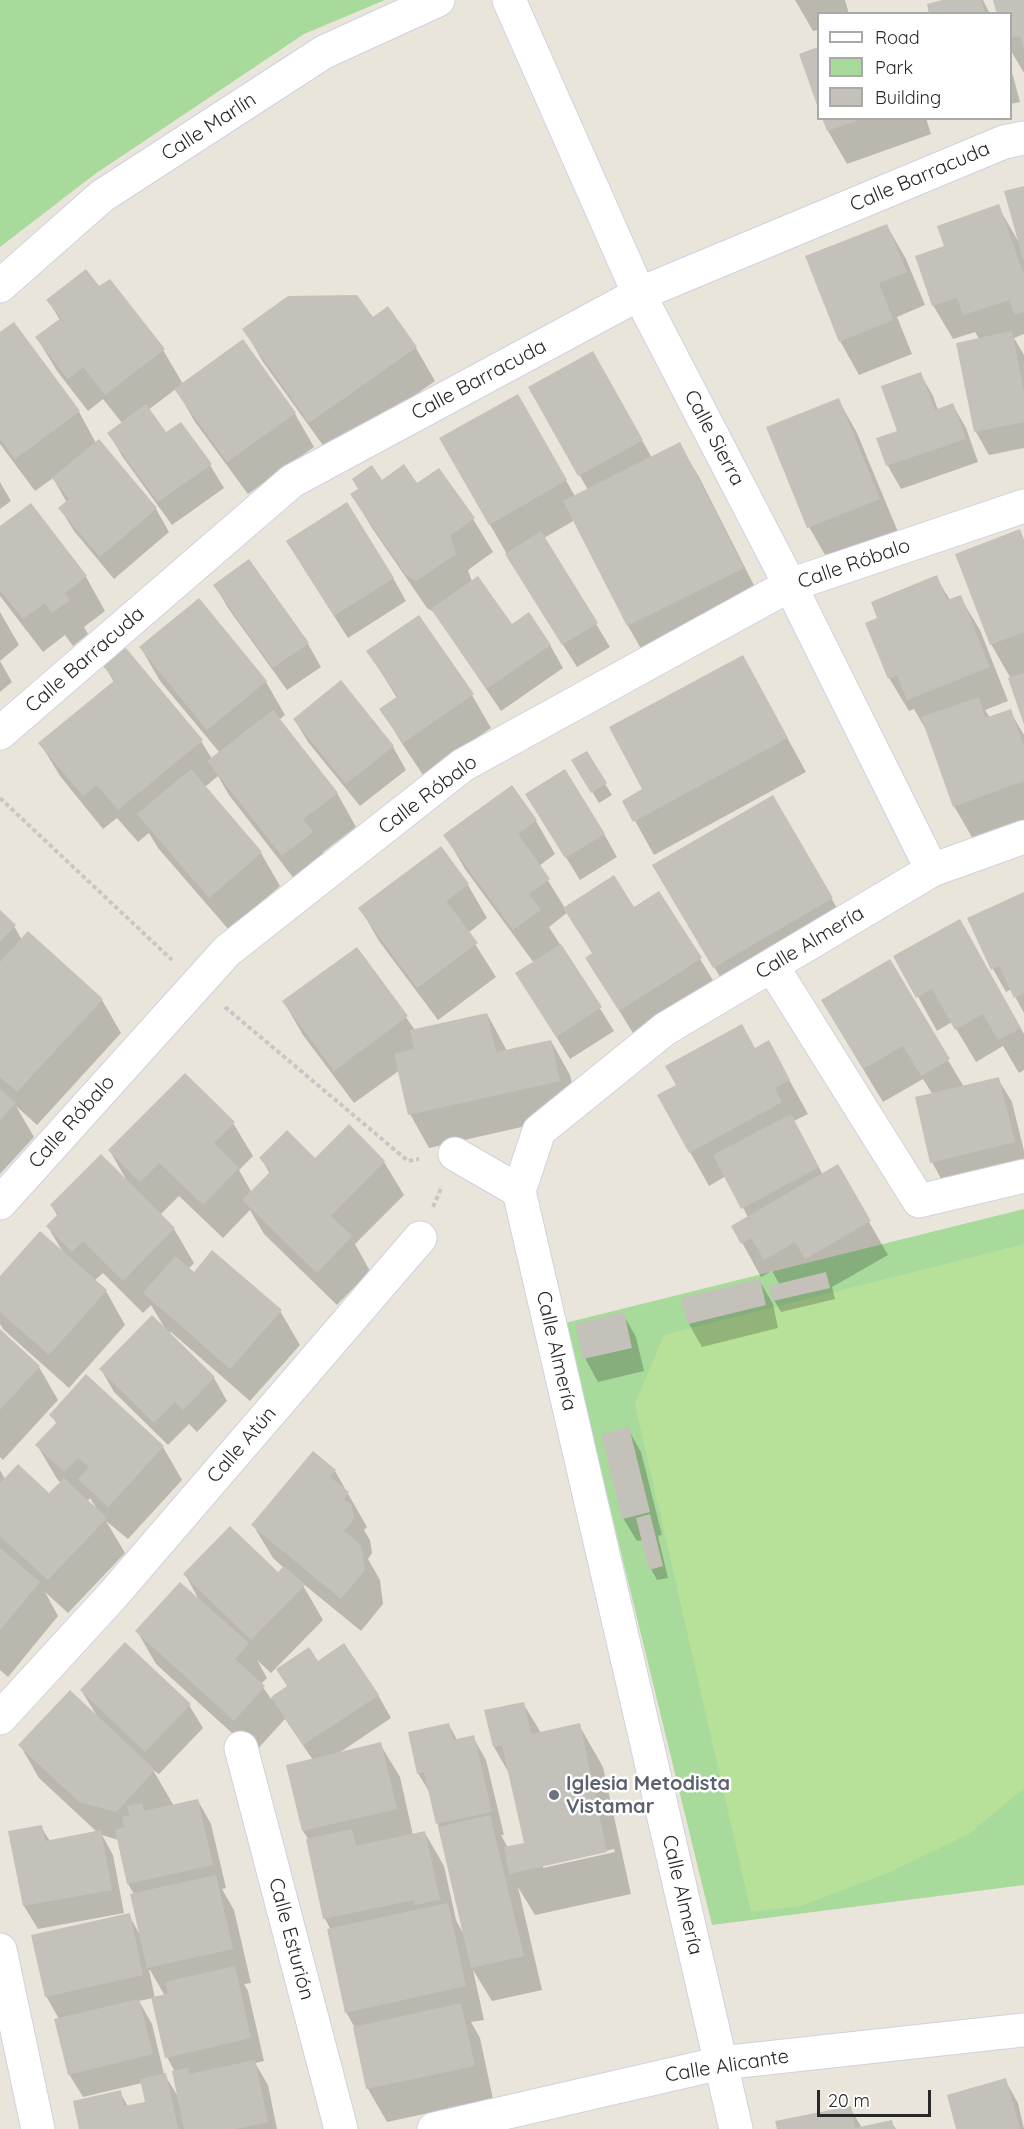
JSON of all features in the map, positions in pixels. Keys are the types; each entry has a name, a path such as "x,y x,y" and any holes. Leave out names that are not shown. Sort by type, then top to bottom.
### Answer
{"street":[{"name":"Calle Marlín","path":"0,286 112,190 324,52 438,0"},
{"name":"Calle Sierra","path":"509,0 639,294 790,585 932,870"},
{"name":"Calle Barracuda","path":"0,733 292,481 639,294 1005,142 1024,138"},
{"name":"Calle Róbalo","path":"0,1203 227,951 463,765 790,585 1024,506"},
{"name":"Calle Almería","path":"736,2129 519,1191 539,1131 665,1029 932,870 1024,837"},
{"path":"772,966 919,1201 1024,1176"},
{"path":"455,1154 519,1191"},
{"name":"Calle Atún","path":"0,1718 112,1596 420,1238"},
{"name":"Calle Esturión","path":"241,1748 341,2129"},
{"path":"0,1950 38,2129"},
{"name":"Calle Alicante","path":"434,2129 721,2063 1024,2030"}],"path":[{"path":"420,1238 455,1154"}],"green space":[{"path":"0,0 385,0 304,34 95,174 0,247"},
{"path":"1024,1209 1024,1885 712,1925 565,1323"},
{"path":"1024,1244 1024,1788 969,1834 890,1872 801,1906 751,1912 635,1404 664,1335"}],"building":[{"path":"942,0 981,0 984,12 929,12 927,4"},
{"path":"993,0 1024,0 1024,50 1020,36 1012,38 1012,12 996,12"},
{"path":"817,47 817,105 799,54"},
{"path":"823,120 859,120 827,131"},
{"path":"1024,186 1024,259 1023,259 1004,191"},
{"path":"999,204 1024,275 1024,312 1015,315 1009,300 963,315 957,298 932,306 915,256 944,246 937,226"},
{"path":"887,224 907,272 879,283 893,320 839,342 805,256"},
{"path":"86,269 99,286 110,279 165,349 105,395 83,367 68,379 35,337 61,318 46,300"},
{"path":"357,295 373,317 388,306 417,347 309,423 242,329 288,296"},
{"path":"14,322 80,411 15,459 0,439 0,332"},
{"path":"1012,331 1024,392 1024,422 974,432 956,343"},
{"path":"243,339 296,413 227,462 174,389"},
{"path":"593,351 643,440 578,476 528,387"},
{"path":"921,372 935,410 953,403 966,439 886,466 876,438 897,431 881,386"},
{"path":"518,394 567,480 489,525 439,438"},
{"path":"839,398 880,499 807,528 766,427"},
{"path":"146,404 166,432 181,422 212,464 158,502 107,433"},
{"path":"99,439 157,508 100,557 58,508 69,499 52,478"},
{"path":"680,442 744,568 627,626 563,501"},
{"path":"404,464 417,483 439,468 475,518 450,536 456,554 416,581 406,575 350,494 358,489 352,479 372,465 382,480"},
{"path":"347,502 394,578 334,616 286,541"},
{"path":"31,503 87,576 65,593 70,600 52,613 45,603 23,619 0,590 0,526"},
{"path":"1020,529 1024,540 1024,632 990,645 955,554"},
{"path":"541,531 598,623 562,645 505,554"},
{"path":"249,559 309,643 273,668 213,585"},
{"path":"937,575 947,600 961,595 990,667 907,700 897,675 888,679 865,623 877,618 871,602"},
{"path":"478,576 512,624 529,612 551,645 486,689 431,609"},
{"path":"199,598 267,681 207,730 139,647"},
{"path":"419,615 474,694 403,743 379,709 398,696 366,651"},
{"path":"125,647 203,740 118,810 97,785 83,796 38,743 115,680 103,666"},
{"path":"743,655 788,738 633,822 622,801 642,789 609,727"},
{"path":"1024,673 1024,725 1008,678"},
{"path":"341,680 394,746 346,784 293,719"},
{"path":"979,697 985,718 1011,709 1024,747 1024,781 953,807 921,717"},
{"path":"273,710 338,793 303,819 313,832 282,856 207,761"},
{"path":"587,751 607,783 591,793 571,760"},
{"path":"191,769 262,852 209,898 137,814"},
{"path":"565,769 605,834 565,858 525,794"},
{"path":"512,785 537,820 518,834 550,879 529,894 541,910 513,930 443,835"},
{"path":"773,795 833,898 713,968 652,865"},
{"path":"441,846 469,884 446,901 478,943 417,988 358,908"},
{"path":"614,875 634,907 659,891 702,958 619,1011 585,958 592,953 563,908"},
{"path":"1024,892 1024,993 1014,998 999,966 991,970 967,918"},
{"path":"0,910 16,925 0,942"},
{"path":"960,919 1021,1028 998,1040 983,1014 955,1030 932,989 916,998 893,956"},
{"path":"28,931 103,999 17,1092 0,1077 0,962"},
{"path":"561,944 602,1007 556,1037 515,973"},
{"path":"357,947 408,1016 334,1071 282,1001"},
{"path":"890,959 950,1059 921,1076 903,1046 863,1069 821,1000"},
{"path":"487,1013 496,1052 551,1040 560,1081 408,1115 394,1054 414,1049 410,1030"},
{"path":"742,1024 755,1048 769,1040 790,1080 775,1088 782,1102 689,1153 657,1095 676,1085 665,1066"},
{"path":"185,1073 235,1122 214,1143 239,1168 203,1205 159,1163 140,1182 108,1150"},
{"path":"999,1077 1015,1142 930,1163 915,1097"},
{"path":"0,1089 16,1103 0,1120"},
{"path":"791,1114 819,1167 741,1209 713,1155"},
{"path":"349,1124 385,1161 331,1216 352,1236 317,1273 242,1200 271,1171 259,1158 287,1130 315,1158"},
{"path":"101,1154 175,1228 123,1281 83,1241 72,1252 46,1226 58,1214 50,1205"},
{"path":"838,1164 871,1221 805,1259 795,1242 764,1260 751,1238 741,1244 731,1226"},
{"path":"40,1231 107,1290 49,1355 0,1312 0,1276"},
{"path":"212,1250 282,1310 230,1369 143,1293 175,1256 194,1272"},
{"path":"826,1272 830,1288 773,1301 769,1286"},
{"path":"760,1279 766,1305 688,1324 681,1298"},
{"path":"624,1312 632,1348 583,1359 575,1324"},
{"path":"152,1315 215,1377 183,1410 175,1402 154,1423 99,1369"},
{"path":"0,1329 40,1366 0,1410"},
{"path":"86,1374 164,1446 108,1507 78,1479 89,1467 78,1458 64,1472 35,1445 57,1422 49,1415"},
{"path":"629,1427 650,1512 622,1519 601,1434"},
{"path":"313,1451 336,1470 330,1477 349,1492 344,1499 352,1505 354,1519 344,1531 361,1545 365,1570 341,1599 251,1525"},
{"path":"18,1464 49,1493 64,1478 107,1518 48,1580 0,1536 0,1483"},
{"path":"650,1514 663,1566 649,1570 636,1518"},
{"path":"230,1526 278,1572 284,1566 305,1585 251,1640 183,1574"},
{"path":"0,1548 40,1582 0,1630"},
{"path":"180,1582 249,1643 235,1659 265,1686 234,1721 135,1631"},
{"path":"125,1642 191,1704 145,1752 80,1690"},
{"path":"344,1643 379,1695 303,1745 271,1697 287,1686 276,1669 309,1647 318,1661"},
{"path":"70,1690 155,1770 116,1812 79,1802 18,1745"},
{"name":"Iglesia Metodista Vistamar","path":"524,1702 531,1734 580,1723 607,1852 509,1874 504,1847 524,1843 502,1745 493,1747 484,1710"},
{"path":"449,1723 453,1740 474,1735 492,1812 436,1824 424,1772 417,1774 408,1732"},
{"path":"381,1742 397,1809 302,1831 286,1765"},
{"path":"198,1799 213,1865 127,1884 115,1830 125,1827 122,1817 130,1815 127,1806 142,1803 144,1811"},
{"path":"490,1815 524,1956 471,1968 438,1827"},
{"path":"42,1825 45,1841 101,1830 112,1890 23,1906 8,1831"},
{"path":"352,1829 356,1846 425,1831 440,1900 414,1905 414,1900 323,1919 306,1839"},
{"path":"216,1875 233,1949 147,1968 130,1894"},
{"path":"448,1903 466,1986 345,2013 327,1929"},
{"path":"130,1913 143,1975 45,1997 31,1935"},
{"path":"235,1966 251,2038 165,2058 151,1997 168,1994 165,1982"},
{"path":"139,1999 153,2054 68,2075 54,2019"},
{"path":"461,2003 475,2066 366,2089 353,2027"},
{"path":"255,2060 268,2122 235,2129 184,2129 172,2071 188,2068 189,2074"},
{"path":"166,2073 178,2129 79,2129 73,2101 121,2090 124,2106 145,2102 140,2079"},
{"path":"1006,2078 1020,2129 956,2129 947,2095"},
{"path":"851,2106 855,2128 892,2120 894,2129 777,2129 775,2121"}],"place":[{"name":"Iglesia Metodista Vistamar","path":"554,1795"}]}
